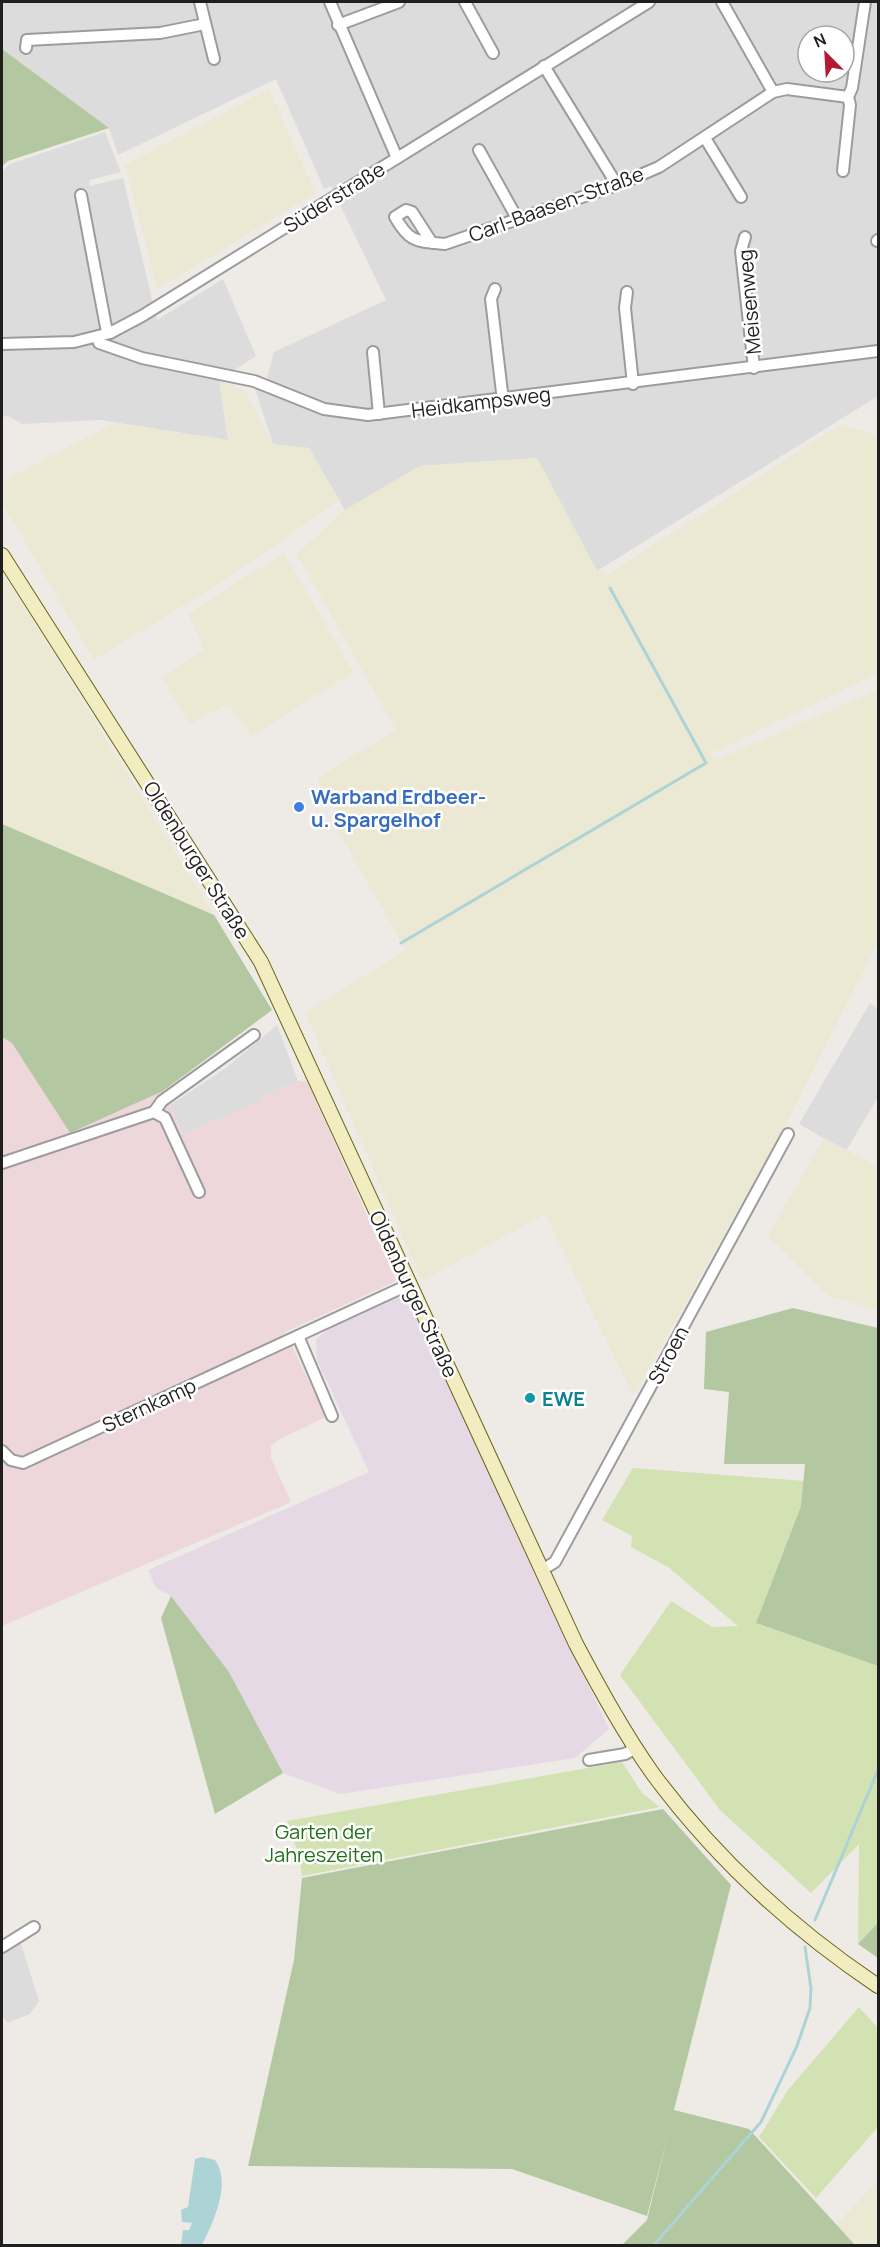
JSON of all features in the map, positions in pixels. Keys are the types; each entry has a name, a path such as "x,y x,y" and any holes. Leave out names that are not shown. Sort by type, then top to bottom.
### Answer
{"main road":[{"name":"Oldenburger Straße","path":"2,555 261,962 576,1644 636,1748 698,1829 755,1888 829,1952 879,1986"}],"street":[{"path":"200,2 214,59"},
{"path":"330,2 397,158"},
{"path":"338,25 399,2"},
{"path":"465,2 493,53"},
{"name":"Süderstraße","path":"2,344 67,343 110,333 649,2"},
{"path":"722,2 773,92 787,89 848,97"},
{"path":"843,171 850,105 848,97 852,88 865,2"},
{"path":"26,48 27,40 160,33 205,24"},
{"path":"544,66 617,185"},
{"name":"Carl-Baasen-Straße","path":"432,243 444,244 617,185 659,166 773,92"},
{"path":"705,138 741,197"},
{"path":"479,150 518,220"},
{"path":"81,195 106,327 110,333"},
{"name":"Meisenweg","path":"745,237 741,251 754,368"},
{"path":"495,289 491,298 503,400"},
{"path":"627,292 625,308 633,384"},
{"name":"Heidkampsweg","path":"97,337 99,343 142,358 254,381 324,409 344,414 379,414 503,400 879,351"},
{"path":"373,352 379,414"},
{"path":"2,1163 154,1112 162,1101 254,1035"},
{"path":"154,1112 165,1118 199,1192"},
{"name":"Stroen","path":"542,1570 555,1562 788,1134"},
{"name":"Sternkamp","path":"2,1451 11,1460 23,1463 410,1284"},
{"path":"298,1336 332,1416"},
{"path":"589,1760 625,1754 636,1748"},
{"path":"2,1947 34,1927"}],"shaded area":[{"path":"2,2 878,2 878,396 597,571 537,458 420,466 345,510 309,448 273,444 254,385 264,389 274,352 386,300 331,186 324,189 276,79 118,155 109,128 2,49"},
{"path":"269,89 315,193 157,289 125,165"},
{"path":"105,132 121,172 89,180 90,186 123,178 157,320 223,279 256,356 219,380 228,440 100,420 22,424 8,416 2,417 2,171 10,164"},
{"path":"219,380 246,392 273,444 309,448 339,500 228,578 94,660 2,502 2,481 115,423 228,440"},
{"path":"841,424 878,436 878,673 710,754 716,760 878,690 878,942 786,1124 633,1396 545,1214 422,1281 305,1012 406,950 336,827 343,821 316,779 396,730 297,554 345,510 420,466 537,458 597,571 609,574"},
{"path":"284,553 353,672 252,736 228,703 190,725 162,677 205,649 188,614"},
{"path":"2,572 72,684 214,915 2,824"},
{"path":"870,1003 878,1009 878,1097 846,1151 799,1124"},
{"path":"277,1025 298,1081 261,1097 262,1101 183,1134 170,1105 226,1068"},
{"path":"2,1037 12,1042 70,1133 163,1091 183,1134 262,1101 261,1097 298,1081 307,1081 396,1281 285,1332 326,1417 278,1440 271,1446 271,1458 291,1502 2,1626"},
{"path":"824,1138 878,1167 878,1310 828,1296 768,1236"},
{"path":"405,1293 609,1729 575,1758 340,1794 283,1773 229,1672 171,1596 156,1588 148,1570 369,1472 317,1360 316,1339 333,1326"},
{"path":"20,1941 39,2001 30,2014 7,2023 2,2015 2,1952"},
{"path":"878,2181 878,2245 855,2245 836,2225"}],"green space":[{"path":"2,49 109,128 8,161 2,166"},
{"path":"2,824 214,915 272,1010 163,1091 70,1133 12,1043 2,1037"},
{"path":"793,1308 878,1328 878,1666 756,1623 801,1506 805,1464 724,1464 729,1392 704,1389 706,1332"},
{"path":"633,1468 805,1481 801,1506 756,1623 878,1666 878,1924 858,1944 859,1844 811,1893 720,1810 620,1675 671,1601 712,1627 738,1626 668,1567 631,1547 632,1536 602,1520"},
{"path":"171,1596 229,1672 283,1773 215,1814 161,1618"},
{"name":"Garten der Jahreszeiten","path":"622,1762 642,1793 660,1807 302,1876 299,1855 287,1821"},
{"path":"663,1809 731,1885 674,2110 749,2129 855,2245 622,2245 647,2220 669,2130 647,2216 512,2169 248,2166 294,1960 302,1878"},
{"path":"878,1923 878,1958 858,1944"},
{"path":"859,2007 878,2028 878,2127 816,2198 759,2137 788,2090"}],"water":[{"path":"202,2157 215,2160 220,2170 222,2180 219,2203 202,2245 181,2245 183,2230 189,2230 192,2223 182,2222 181,2210 188,2207 195,2159"}],"waterway":[{"path":"401,943 706,763 610,588"},
{"path":"815,1920 878,1770"},
{"path":"653,2246 761,2122 797,2046 810,2008 811,1988 805,1947"}],"place":[{"name":"Warband Erdbeer- u. Spargelhof","path":"299,807"},
{"name":"EWE","path":"530,1398"}]}
